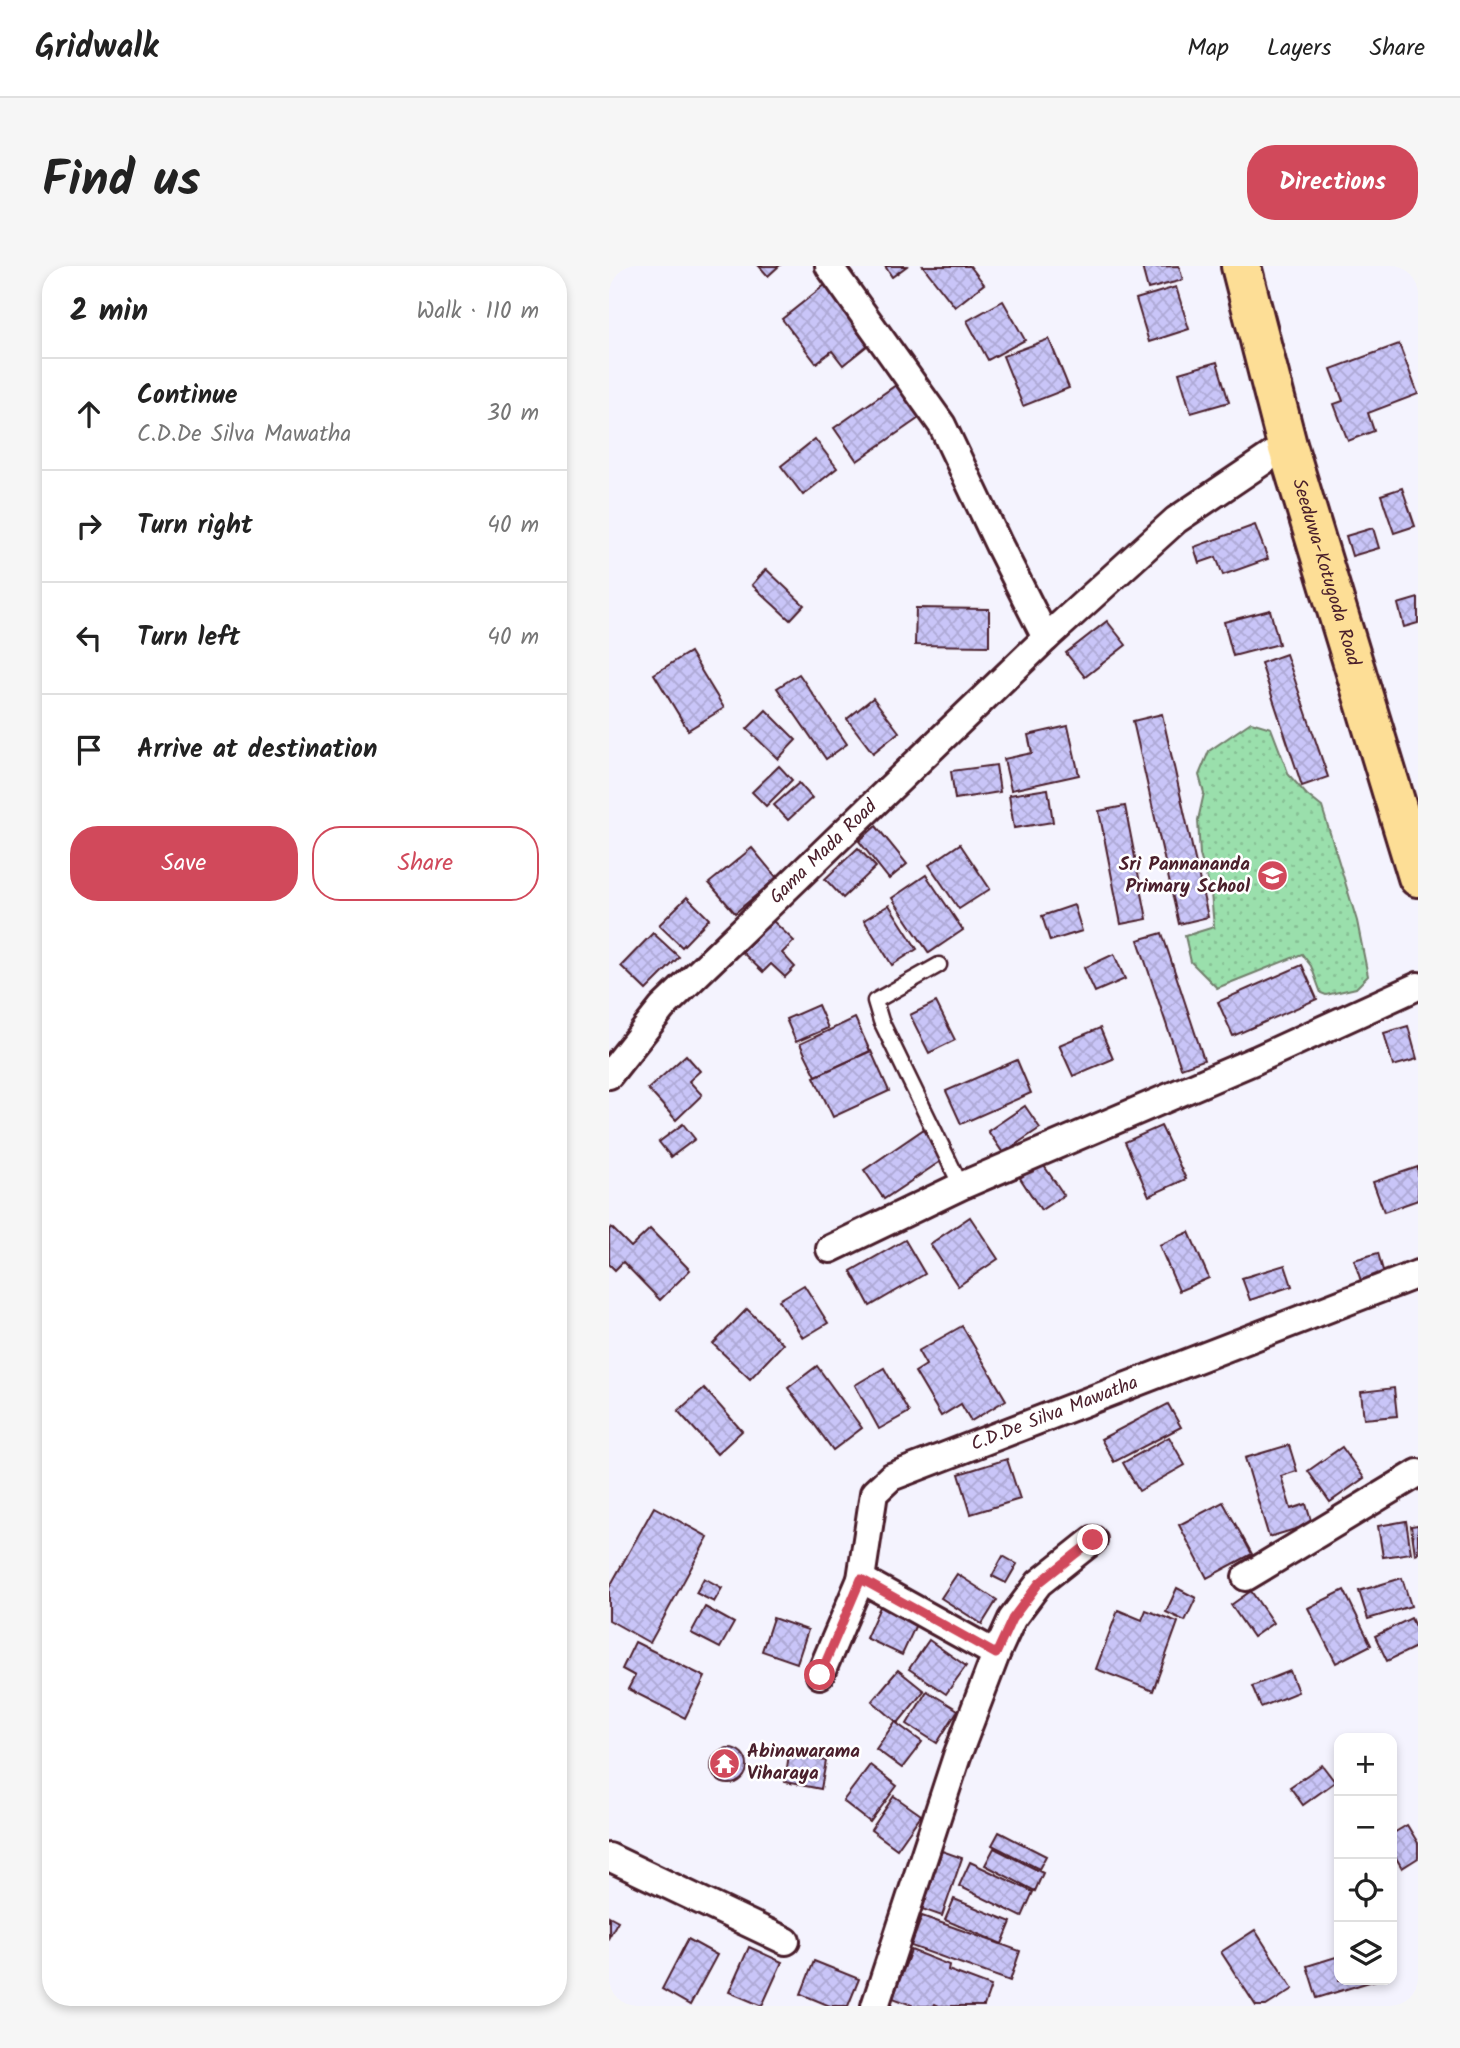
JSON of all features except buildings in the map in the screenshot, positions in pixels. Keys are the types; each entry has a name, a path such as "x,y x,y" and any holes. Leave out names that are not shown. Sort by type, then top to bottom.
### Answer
{"main road":[{"name":"Seeduwa-Kotugoda Road","path":"1241,266 1287,445 1418,877"}],"street":[{"path":"829,266 941,425 1046,638"},
{"name":"Gama Mada Road","path":"609,1075 662,1008 1046,638 1176,520 1287,445"},
{"path":"830,1249 961,1186 1256,1060 1418,986"},
{"name":"C.D.De Silva Mawatha","path":"820,1675 861,1579 874,1493 891,1477 1418,1273"},
{"path":"1246,1577 1418,1474"},
{"path":"875,2006 957,1756 1012,1619 1039,1583 1093,1540"},
{"path":"861,1579 996,1654"},
{"path":"609,1857 786,1941"}],"lane":[{"path":"939,965 875,1000 881,1021 961,1186"}],"green space":[{"path":"1251,722 1271,728 1289,775 1322,807 1357,921 1368,976 1356,988 1326,995 1321,993 1311,966 1302,954 1217,988 1191,962 1185,936 1214,927 1211,893 1200,855 1198,820 1204,793 1199,775 1209,751"}],"place":[{"name":"Sri Pannananda Primary School","path":"1273,876"},
{"name":"Abinawarama Viharaya","path":"724,1763"}],"route":[{"path":"820,1675 861,1579 996,1654 1012,1619 1039,1583 1093,1540"}]}
